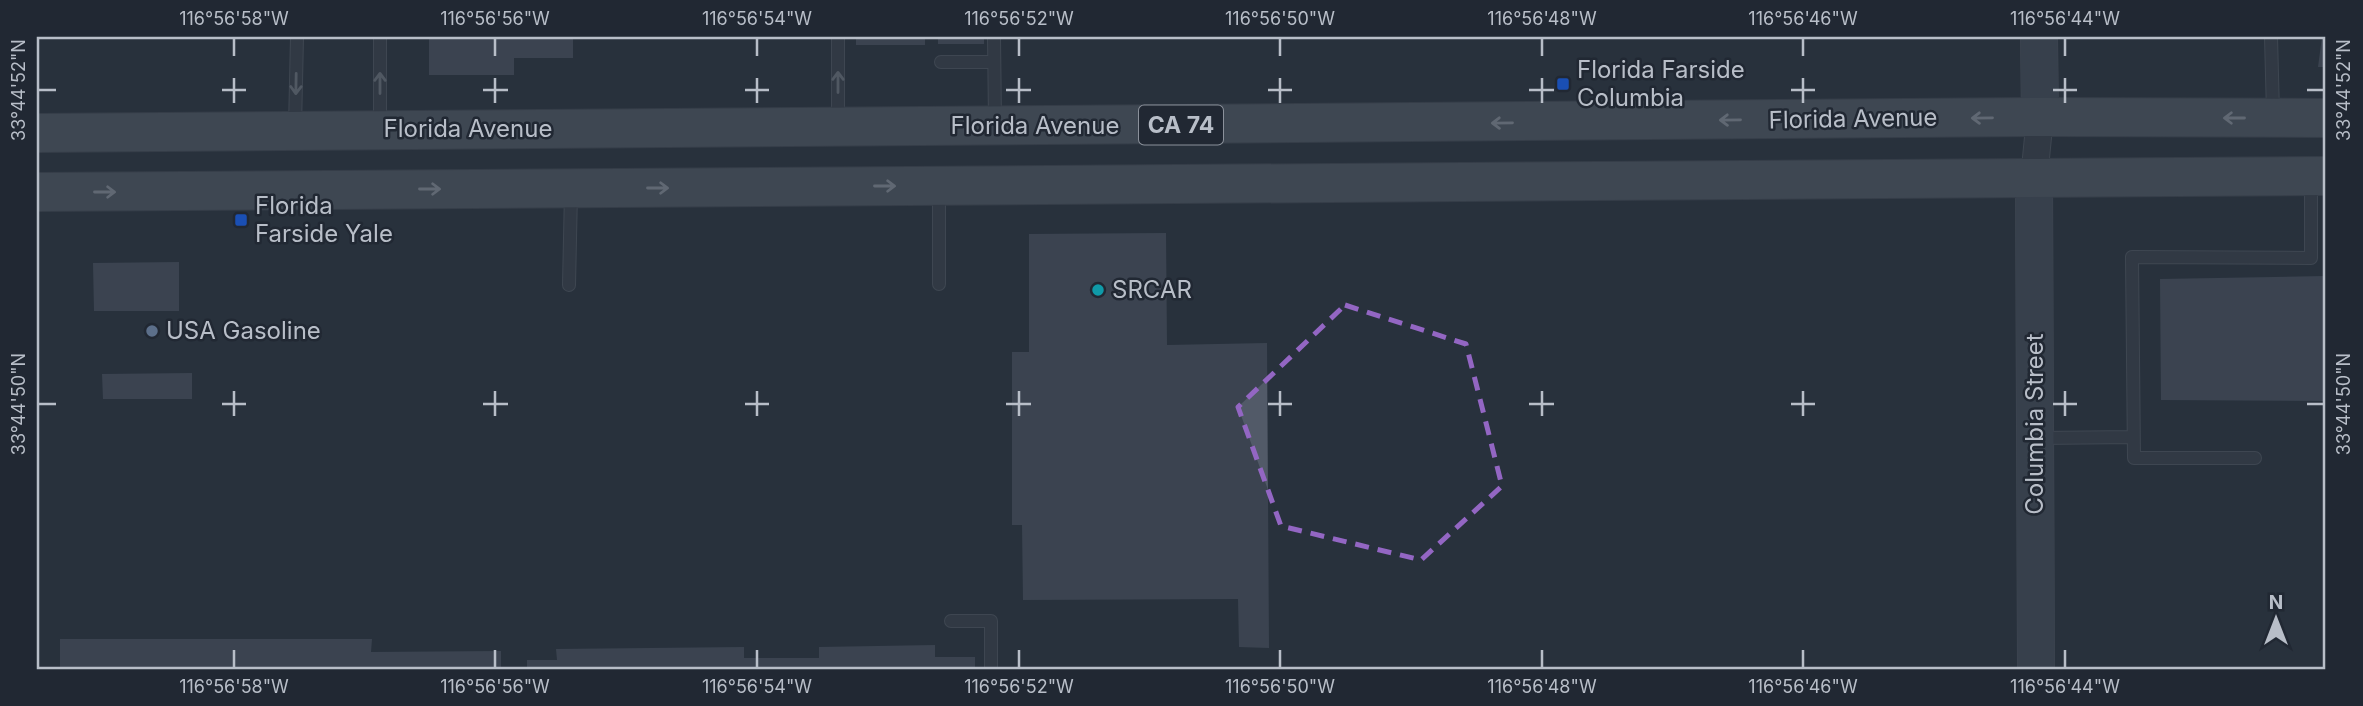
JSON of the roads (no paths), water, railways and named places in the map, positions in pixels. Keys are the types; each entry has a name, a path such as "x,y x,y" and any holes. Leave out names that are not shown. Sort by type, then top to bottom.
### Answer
{"main road":[{"name":"Florida Avenue","path":"37,133 2040,117 2326,118"},
{"path":"37,192 2319,176"}],"street":[{"path":"2034,178 2040,117 2039,37"},
{"name":"Columbia Street","path":"2034,178 2036,669"}],"lane":[{"path":"295,131 297,37"},
{"path":"380,37 380,130"},
{"path":"838,37 838,127"},
{"path":"994,37 995,126"},
{"path":"2271,37 2273,118"},
{"path":"941,62 994,62"},
{"path":"2255,458 2134,458 2132,257 2311,258 2319,176"},
{"path":"939,186 939,284"},
{"path":"569,285 571,188"},
{"path":"2035,438 2133,437"},
{"path":"951,621 991,621 991,669"}],"place":[{"name":"Florida Farside Columbia","path":"1563,84"},
{"name":"Florida Farside Yale","path":"241,220"},
{"name":"SRCAR","path":"1098,290"},
{"name":"USA Gasoline","path":"152,331"}]}
